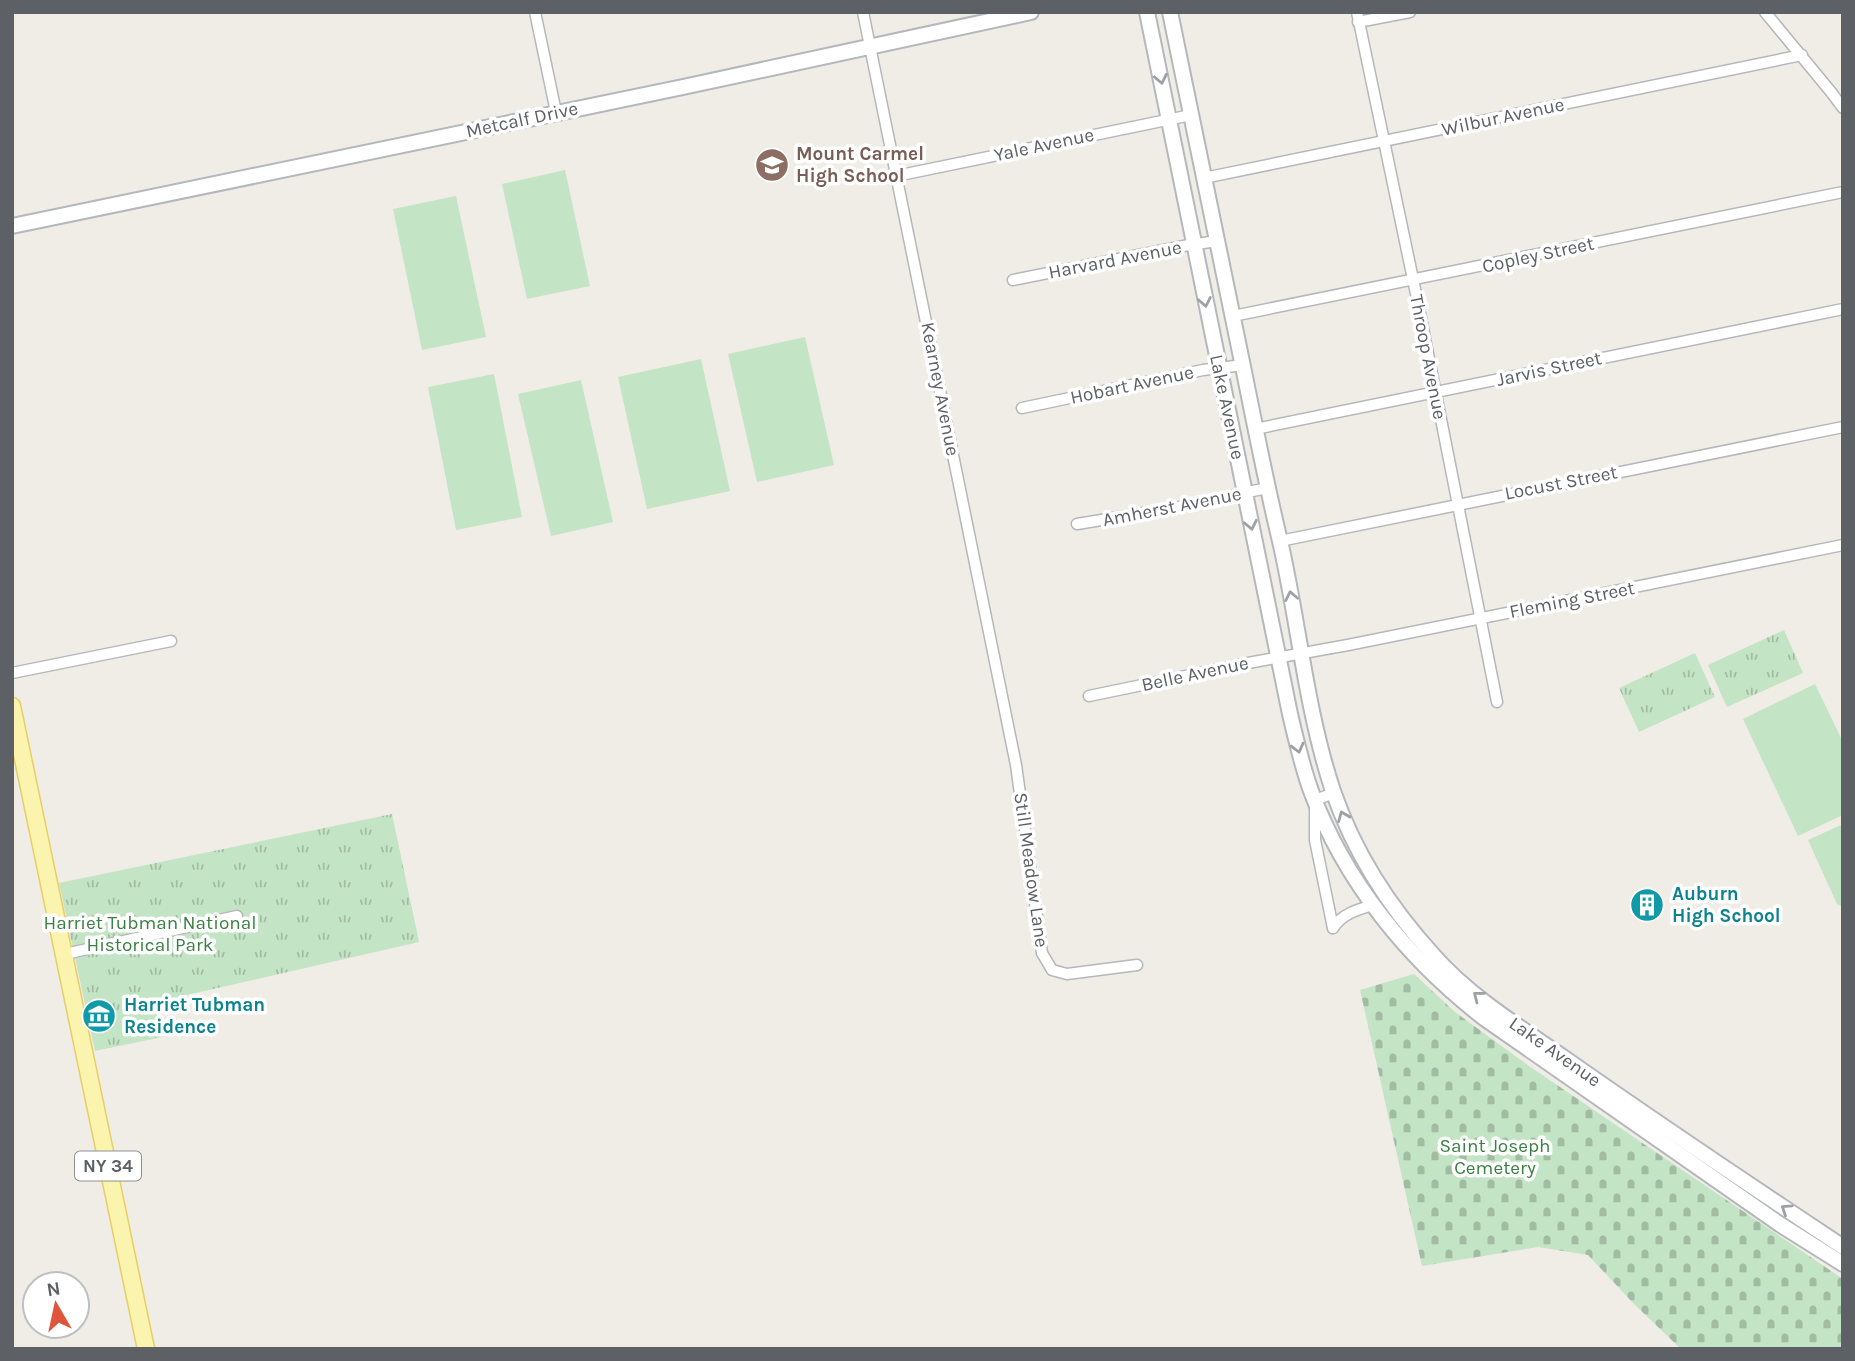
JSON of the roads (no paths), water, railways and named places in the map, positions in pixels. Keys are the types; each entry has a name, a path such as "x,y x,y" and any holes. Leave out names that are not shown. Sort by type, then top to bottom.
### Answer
{"main road":[{"name":"Metcalf Drive","path":"12,226 1031,12"},
{"name":"Lake Avenue","path":"1147,12 1278,658 1301,758 1315,800 1338,848 1358,883 1411,952 1437,979 1484,1018 1781,1225 1843,1264"},
{"name":"Lake Avenue","path":"1170,12 1317,729 1334,793 1353,839 1387,898 1427,949 1460,981 1502,1015 1618,1096 1843,1247"},
{"name":"NY 34","path":"12,706 146,1349"}],"street":[{"path":"535,12 556,112"},
{"name":"Kearney Avenue","path":"863,12 1016,765"},
{"path":"1358,17 1410,12"},
{"path":"1765,12 1843,108"},
{"name":"Throop Avenue","path":"1358,17 1497,702"},
{"name":"Wilbur Avenue","path":"1204,178 1801,55"},
{"name":"Yale Avenue","path":"896,176 1191,115"},
{"name":"Copley Street","path":"1233,316 1843,192"},
{"name":"Harvard Avenue","path":"1013,280 1217,241"},
{"name":"Jarvis Street","path":"1255,429 1843,309"},
{"name":"Hobart Avenue","path":"1021,408 1242,365"},
{"name":"Locust Street","path":"1280,541 1843,427"},
{"name":"Amherst Avenue","path":"1077,524 1141,515 1267,488"},
{"name":"Fleming Street","path":"1301,654 1843,545"},
{"path":"12,673 171,641"},
{"name":"Belle Avenue","path":"1089,696 1301,654"},
{"name":"Still Meadow Lane","path":"1016,765 1042,953 1052,970 1067,974 1137,965"},
{"path":"1315,800 1334,793"},
{"name":"Lake Avenue","path":"1315,800 1315,840 1333,928 1341,918 1374,905"},
{"path":"65,954 237,916"}],"place":[{"name":"Mount Carmel High School","path":"772,165"},
{"name":"Auburn High School","path":"1647,905"},
{"name":"Harriet Tubman Residence","path":"99,1016"}],"park label":[{"name":"Harriet Tubman National Historical Park","path":"150,934"},
{"name":"Saint Joseph Cemetery","path":"1495,1157"}]}
